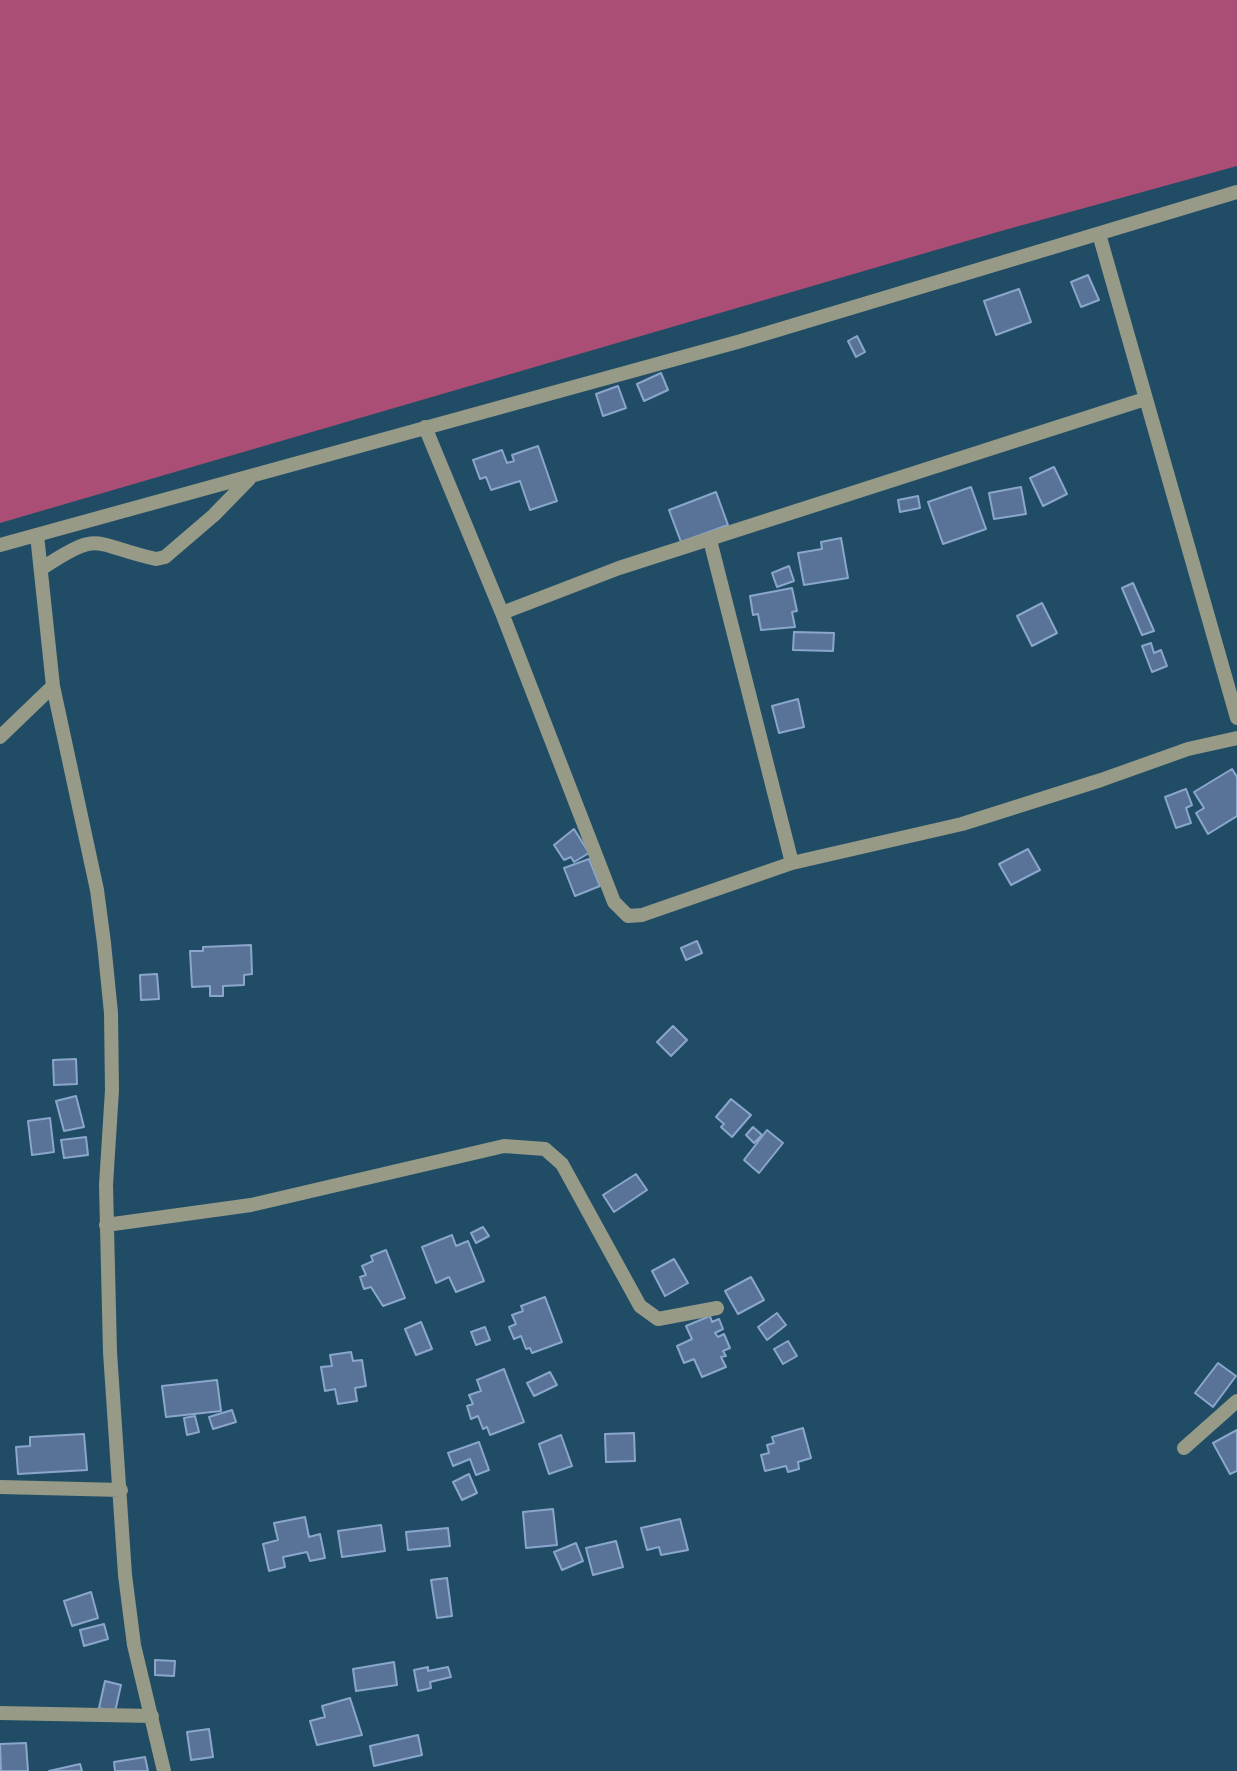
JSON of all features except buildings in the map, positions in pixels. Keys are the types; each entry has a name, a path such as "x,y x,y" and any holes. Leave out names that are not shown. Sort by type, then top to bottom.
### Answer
{"street":[{"path":"0,545 741,341 1237,192"},
{"path":"1098,234 1237,719"},
{"path":"502,613 619,568 1145,400"},
{"path":"425,427 502,613 614,902 628,916 642,915 792,863 962,824 1088,785 1188,749 1237,738"},
{"path":"41,569 67,552 92,541 102,541 147,557 165,556 195,532 250,478"},
{"path":"37,535 53,686 97,890 105,955 113,1090 106,1225 110,1352 125,1575 134,1644 164,1771"},
{"path":"710,540 792,863"},
{"path":"0,737 53,686"},
{"path":"106,1225 251,1205 504,1146 545,1150 562,1164 640,1306 658,1319 717,1308"},
{"path":"1184,1448 1237,1401"},
{"path":"0,1487 121,1490"},
{"path":"0,1713 152,1716"}],"shaded area":[{"path":"0,0 1237,0 1237,166 1001,231 0,523"}]}
